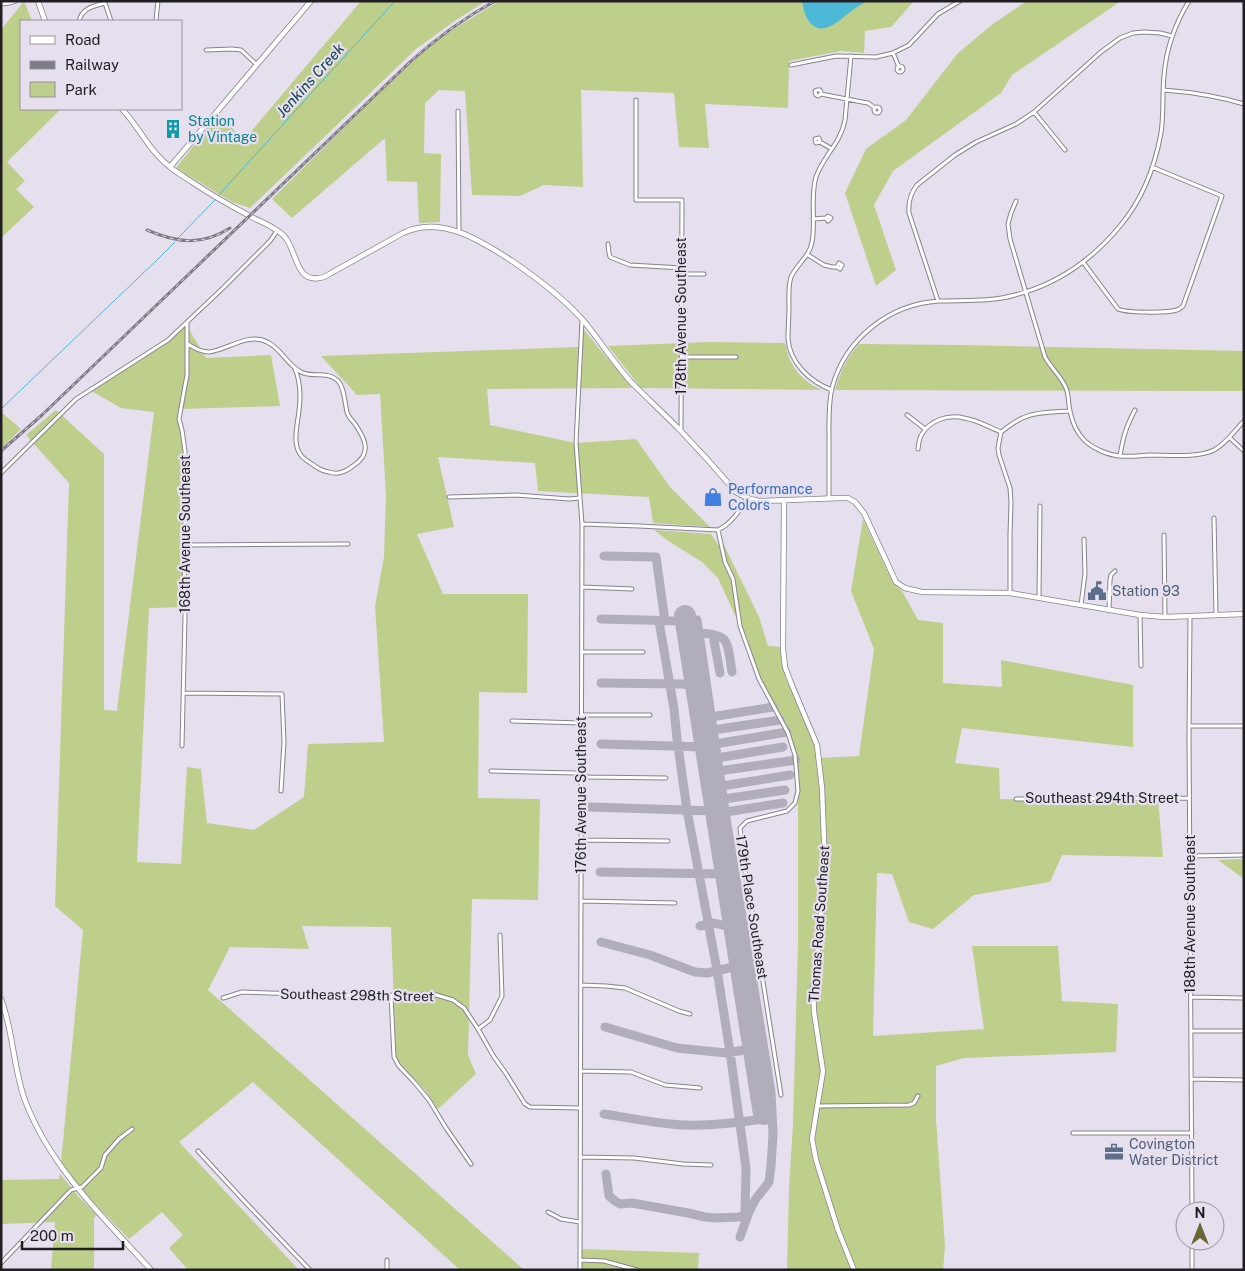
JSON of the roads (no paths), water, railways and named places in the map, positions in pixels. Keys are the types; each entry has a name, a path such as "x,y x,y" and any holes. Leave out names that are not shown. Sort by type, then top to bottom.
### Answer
{"street":[{"path":"1,4 16,1"},
{"path":"38,1 45,20"},
{"path":"156,20 158,1"},
{"path":"170,167 310,1"},
{"path":"791,65 836,56 876,57 893,53 909,45 951,3 960,1"},
{"path":"829,498 829,419 832,390 840,368 850,349 868,330 905,308 938,301 1002,298 1027,292 1049,283 1067,273 1100,248 1136,204 1152,168 1161,132 1166,62 1172,36 1189,1"},
{"path":"79,20 82,13 88,8 105,2 111,20"},
{"path":"938,301 909,213 909,200 913,190 955,155 976,142 1016,124 1034,112 1101,52 1125,36 1133,33 1152,32 1172,36"},
{"path":"206,50 241,50 257,65"},
{"path":"893,53 899,67"},
{"path":"832,390 812,380 798,364 792,353 788,338 790,280 794,271 808,254 812,243 815,181 818,171 843,130 850,56"},
{"path":"1163,90 1221,97 1244,104"},
{"path":"821,94 868,103 875,108"},
{"name":"178th Avenue Southeast","path":"636,100 636,200 682,200 680,431"},
{"path":"123,110 156,154 170,167 219,199 284,236 288,241 297,264 305,275 311,278 320,279 408,230 416,228 428,227 459,232 488,245 526,270 556,294 582,320 630,381 680,431 736,492 747,498 759,501 848,498 858,505 864,513 896,582 904,588 922,592 1010,593 1109,611 1165,617 1244,614"},
{"path":"458,112 459,232"},
{"path":"1034,112 1065,150"},
{"path":"820,142 832,148"},
{"path":"1083,262 1118,309 1127,312 1169,312 1184,306 1222,196 1152,168"},
{"path":"1016,201 1010,213 1008,224 1012,246 1045,357 1067,389 1070,411 1076,430 1084,440 1106,453 1120,456 1197,455 1216,450 1230,438 1244,421"},
{"path":"813,218 826,218"},
{"path":"1,473 76,399 168,340 222,290 270,241 277,231"},
{"path":"608,244 610,257 630,265 682,268"},
{"path":"808,254 828,266 837,267"},
{"path":"682,274 704,274"},
{"name":"176th Avenue Southeast","path":"580,1270 582,524 576,443 582,320"},
{"name":"168th Avenue Southeast","path":"182,746 186,502 185,451 182,430 178,419 187,375 187,323"},
{"path":"187,344 196,350 208,352 252,339 265,340 271,344 294,369 298,380 300,402 296,431 299,452 305,460 322,471 335,474 345,471 358,462 366,450 366,443 347,414 339,382 329,376 311,376 294,369"},
{"path":"682,356 736,357"},
{"path":"1120,456 1123,436 1136,410"},
{"path":"1010,593 1011,502 1010,488 998,448 1001,432 1025,416 1070,411"},
{"path":"907,415 925,429"},
{"path":"918,449 920,438 925,429 935,421 950,417 964,418 1001,432"},
{"path":"1230,438 1244,451"},
{"path":"449,497 516,495 569,499 580,498"},
{"path":"582,524 718,530 726,526 740,510 747,498"},
{"name":"Thomas Road Southeast","path":"784,501 784,658 791,683 818,751 822,788 825,866 813,988 814,1012 822,1071 812,1139 816,1160 838,1230 854,1270"},
{"path":"1039,598 1040,506"},
{"path":"1214,518 1216,616"},
{"name":"179th Place Southeast","path":"718,530 725,562 733,579 740,626 759,679 788,734 795,755 798,791 795,803 787,811 747,822 740,828 781,1095"},
{"path":"1164,535 1165,617"},
{"path":"1081,606 1085,574 1084,540"},
{"path":"184,545 348,544"},
{"path":"1109,611 1110,580 1111,575 1115,571"},
{"path":"582,587 632,589"},
{"path":"1140,615 1141,666"},
{"name":"188th Avenue Southeast","path":"1190,617 1189,798 1192,1201"},
{"path":"582,652 643,652"},
{"path":"183,693 282,694 284,742 281,791"},
{"path":"582,715 650,715"},
{"path":"512,721 582,723"},
{"path":"1189,726 1244,726"},
{"path":"491,771 576,773 588,777 666,778"},
{"name":"Southeast 294th Street","path":"1016,798 1189,798"},
{"path":"581,840 668,842"},
{"path":"1190,856 1244,855"},
{"path":"581,901 675,903"},
{"path":"478,1029 490,1020 502,996 500,935"},
{"path":"581,985 624,988 690,1014"},
{"name":"Southeast 298th Street","path":"223,998 242,992 391,996 433,994 453,1000 464,1008 525,1104 530,1107 580,1108"},
{"path":"391,996 394,1057 399,1066 429,1100 471,1164"},
{"path":"1191,997 1244,998"},
{"path":"1,999 6,1013 19,1081 26,1104 50,1151 76,1188 151,1270"},
{"path":"1191,1031 1244,1031"},
{"path":"581,1071 631,1072 665,1085 700,1088"},
{"path":"1192,1079 1244,1080"},
{"path":"817,1106 909,1106 914,1103 918,1096"},
{"path":"1,1263 71,1190 82,1187 102,1168 105,1155 119,1139 132,1129"},
{"path":"1073,1133 1192,1133"},
{"path":"198,1151 310,1270"},
{"path":"580,1157 634,1158 683,1164 711,1165"},
{"path":"548,1212 561,1219 580,1222"},
{"path":"1192,1251 1192,1270"},
{"path":"387,1260 387,1270"},
{"path":"580,1260 613,1262 637,1270"}],"water":[{"path":"802,1 866,1 833,25 818,28 808,20"}],"waterway":[{"name":"Jenkins Creek","path":"217,197 395,1"},
{"name":"Jenkins Creek","path":"178,238 215,200"},
{"name":"Jenkins Creek","path":"1,409 175,242"}],"railway":[{"path":"1,451 42,415 411,61 451,29 495,1"},
{"path":"147,230 169,238 189,241 209,238 230,228"}],"place":[{"name":"Station by Vintage","path":"173,129"},
{"name":"Performance Colors","path":"713,497"},
{"name":"Station 93","path":"1097,591"},
{"name":"Covington Water District","path":"1114,1152"}]}
